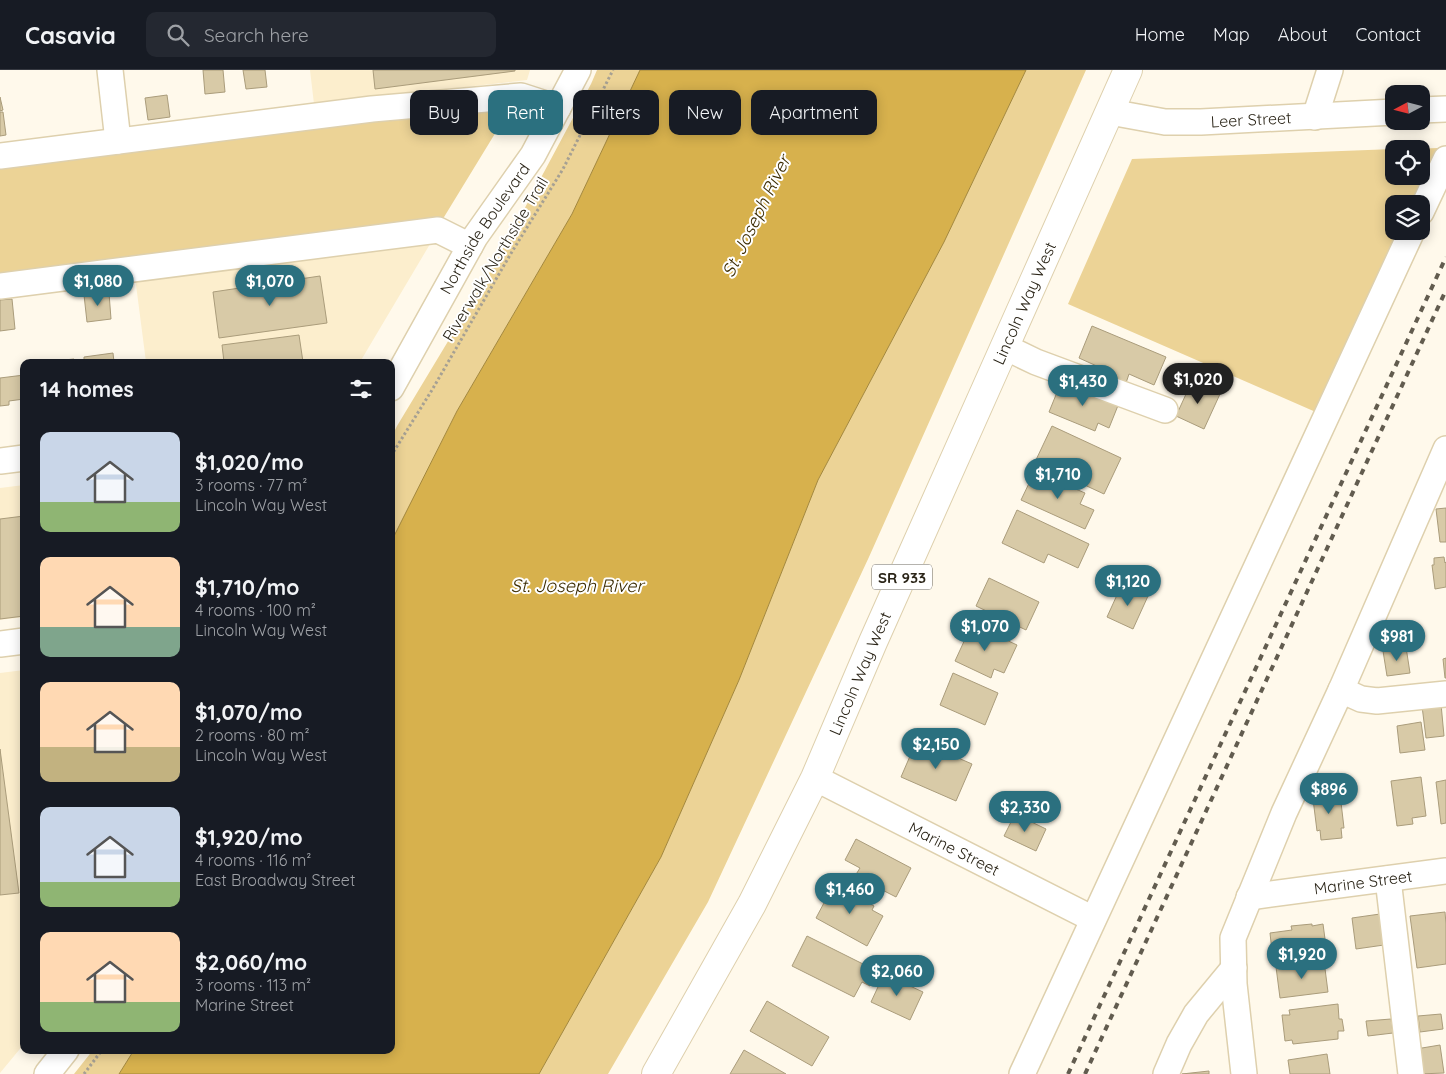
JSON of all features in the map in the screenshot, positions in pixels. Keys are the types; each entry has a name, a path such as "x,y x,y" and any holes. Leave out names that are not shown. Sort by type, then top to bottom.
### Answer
{"main road":[{"name":"Lincoln Way West","path":"656,1074 752,904 815,778 873,642 1128,70"}],"street":[{"path":"110,70 118,141"},
{"name":"Northside Boulevard","path":"563,98 578,70"},
{"path":"1315,117 1330,70"},
{"path":"0,156 372,109 488,99"},
{"path":"1430,110 1446,109"},
{"name":"Leer Street","path":"1110,112 1165,122 1201,122 1385,113"},
{"name":"Northside Boulevard","path":"395,381 475,237 533,155 544,135"},
{"path":"1429,195 1446,159"},
{"path":"0,286 438,230 470,246"},
{"path":"1022,1074 1408,240"},
{"path":"1005,347 1036,362 1165,410"},
{"path":"1244,1074 1234,984 1232,938 1284,813 1342,690 1446,449"},
{"path":"0,461 20,458"},
{"path":"0,644 20,642"},
{"path":"1342,690 1361,699 1377,701 1446,694"},
{"name":"Marine Street","path":"815,778 1093,919"},
{"name":"Marine Street","path":"1249,897 1446,871"},
{"path":"1388,879 1412,1074"},
{"path":"1166,1074 1179,1044 1196,1014 1234,968"},
{"path":"47,1074 63,1054"}],"path":[{"name":"Riverwalk/Northside Trail","path":"395,450 563,169 613,70"},
{"path":"84,1074 99,1054"}],"shaded area":[{"path":"310,70 530,70 527,80 438,90 410,90 410,93 314,104"},
{"path":"597,70 640,70 631,90 588,90"},
{"path":"1026,70 1086,70 869,557 708,902 608,1074 539,1074 661,857 739,680 818,480 944,242"},
{"path":"488,107 488,135 494,135 441,222 0,278 0,165 410,116 410,135 478,135 478,108"},
{"path":"573,118 573,135 609,135 572,214 457,411 395,534 395,430 497,260"},
{"path":"1430,148 1438,148 1430,166"},
{"path":"1385,149 1385,185 1421,185 1417,195 1385,195 1385,240 1397,240 1318,413 1068,304 1132,159"},
{"path":"433,239 362,359 146,359 135,277"},
{"path":"20,486 20,618 0,620 0,488"},
{"path":"20,670 20,1049 0,1073 0,673"},
{"path":"90,1054 132,1054 119,1074 74,1074"}],"water":[{"name":"St. Joseph River","path":"640,70 1026,70 944,242 818,480 739,680 661,857 539,1074 119,1074 132,1054 395,1054 395,534 457,411 572,214 609,135 659,135 659,90 631,90"}],"building":[{"path":"203,70 223,70 225,92 205,94"},
{"path":"243,70 265,70 267,87 246,89"},
{"path":"373,70 515,70 515,71 375,89"},
{"path":"167,95 170,117 148,120 145,98"},
{"path":"0,97 3,110 0,111"},
{"path":"0,112 3,112 6,135 0,136"},
{"path":"320,276 327,323 219,338 213,292"},
{"path":"109,293 111,319 87,322 84,295"},
{"path":"12,299 15,329 0,331 0,300"},
{"path":"1092,326 1166,357 1154,385 1129,374 1125,386 1108,378 1110,372 1079,358"},
{"path":"299,335 303,359 224,359 222,345"},
{"path":"113,353 114,359 84,359 84,357"},
{"path":"20,376 20,400 9,401 9,405 0,406 0,378"},
{"path":"1062,380 1119,403 1109,428 1098,423 1095,431 1049,412"},
{"path":"1192,381 1220,394 1204,429 1176,416"},
{"path":"1052,426 1121,458 1104,494 1035,462"},
{"path":"1033,475 1042,479 1043,475 1085,493 1080,504 1094,510 1085,529 1021,500"},
{"path":"1446,508 1446,542 1440,542 1436,509"},
{"path":"1017,510 1089,544 1078,568 1048,554 1044,563 1002,543"},
{"path":"20,516 20,616 0,619 0,519"},
{"path":"1444,557 1446,562 1446,587 1435,589 1432,565 1434,565 1434,558"},
{"path":"989,578 1039,602 1026,630 976,606"},
{"path":"1122,584 1148,596 1133,629 1107,617"},
{"path":"972,624 1017,645 1004,673 994,669 991,678 955,661"},
{"path":"1406,647 1410,673 1387,676 1383,651"},
{"path":"1446,658 1446,678 1445,678 1443,659"},
{"path":"953,673 998,693 985,725 940,705"},
{"path":"1441,704 1444,736 1426,738 1422,706"},
{"path":"1421,722 1425,750 1400,753 1397,726"},
{"path":"917,740 972,764 956,801 901,777"},
{"path":"0,749 19,893 0,895"},
{"path":"1421,777 1426,816 1412,818 1413,824 1397,826 1391,781"},
{"path":"1446,780 1446,823 1441,824 1436,782"},
{"path":"1337,789 1337,794 1340,794 1344,828 1341,828 1342,838 1321,840 1320,830 1317,831 1313,799 1320,798 1319,791"},
{"path":"1015,814 1046,829 1036,851 1004,836"},
{"path":"856,839 911,868 896,897 855,876 860,868 845,860"},
{"path":"834,884 874,906 872,910 883,916 867,946 816,918"},
{"path":"1445,912 1446,964 1417,968 1410,916"},
{"path":"1380,914 1384,945 1356,949 1352,918"},
{"path":"1312,924 1312,926 1323,924 1327,954 1273,961 1270,933 1292,930 1291,926"},
{"path":"807,936 877,971 870,986 862,982 854,997 792,966"},
{"path":"1324,961 1328,992 1280,998 1276,967"},
{"path":"884,974 923,992 910,1020 871,1002"},
{"path":"767,1001 829,1037 812,1066 750,1031"},
{"path":"1338,1004 1339,1019 1342,1019 1344,1031 1338,1031 1338,1039 1293,1044 1292,1040 1285,1041 1282,1015 1290,1015 1289,1010"},
{"path":"1441,1014 1443,1029 1420,1032 1418,1016"},
{"path":"1391,1019 1393,1033 1368,1036 1366,1021"},
{"path":"1440,1045 1444,1073 1419,1074 1416,1049"},
{"path":"744,1050 786,1074 730,1074"},
{"path":"1327,1054 1330,1074 1290,1074 1288,1060"},
{"path":"1209,1071 1209,1074 1182,1074"}],"railway":[{"path":"1068,1074 1446,257"},
{"path":"1085,1074 1446,290"}]}
